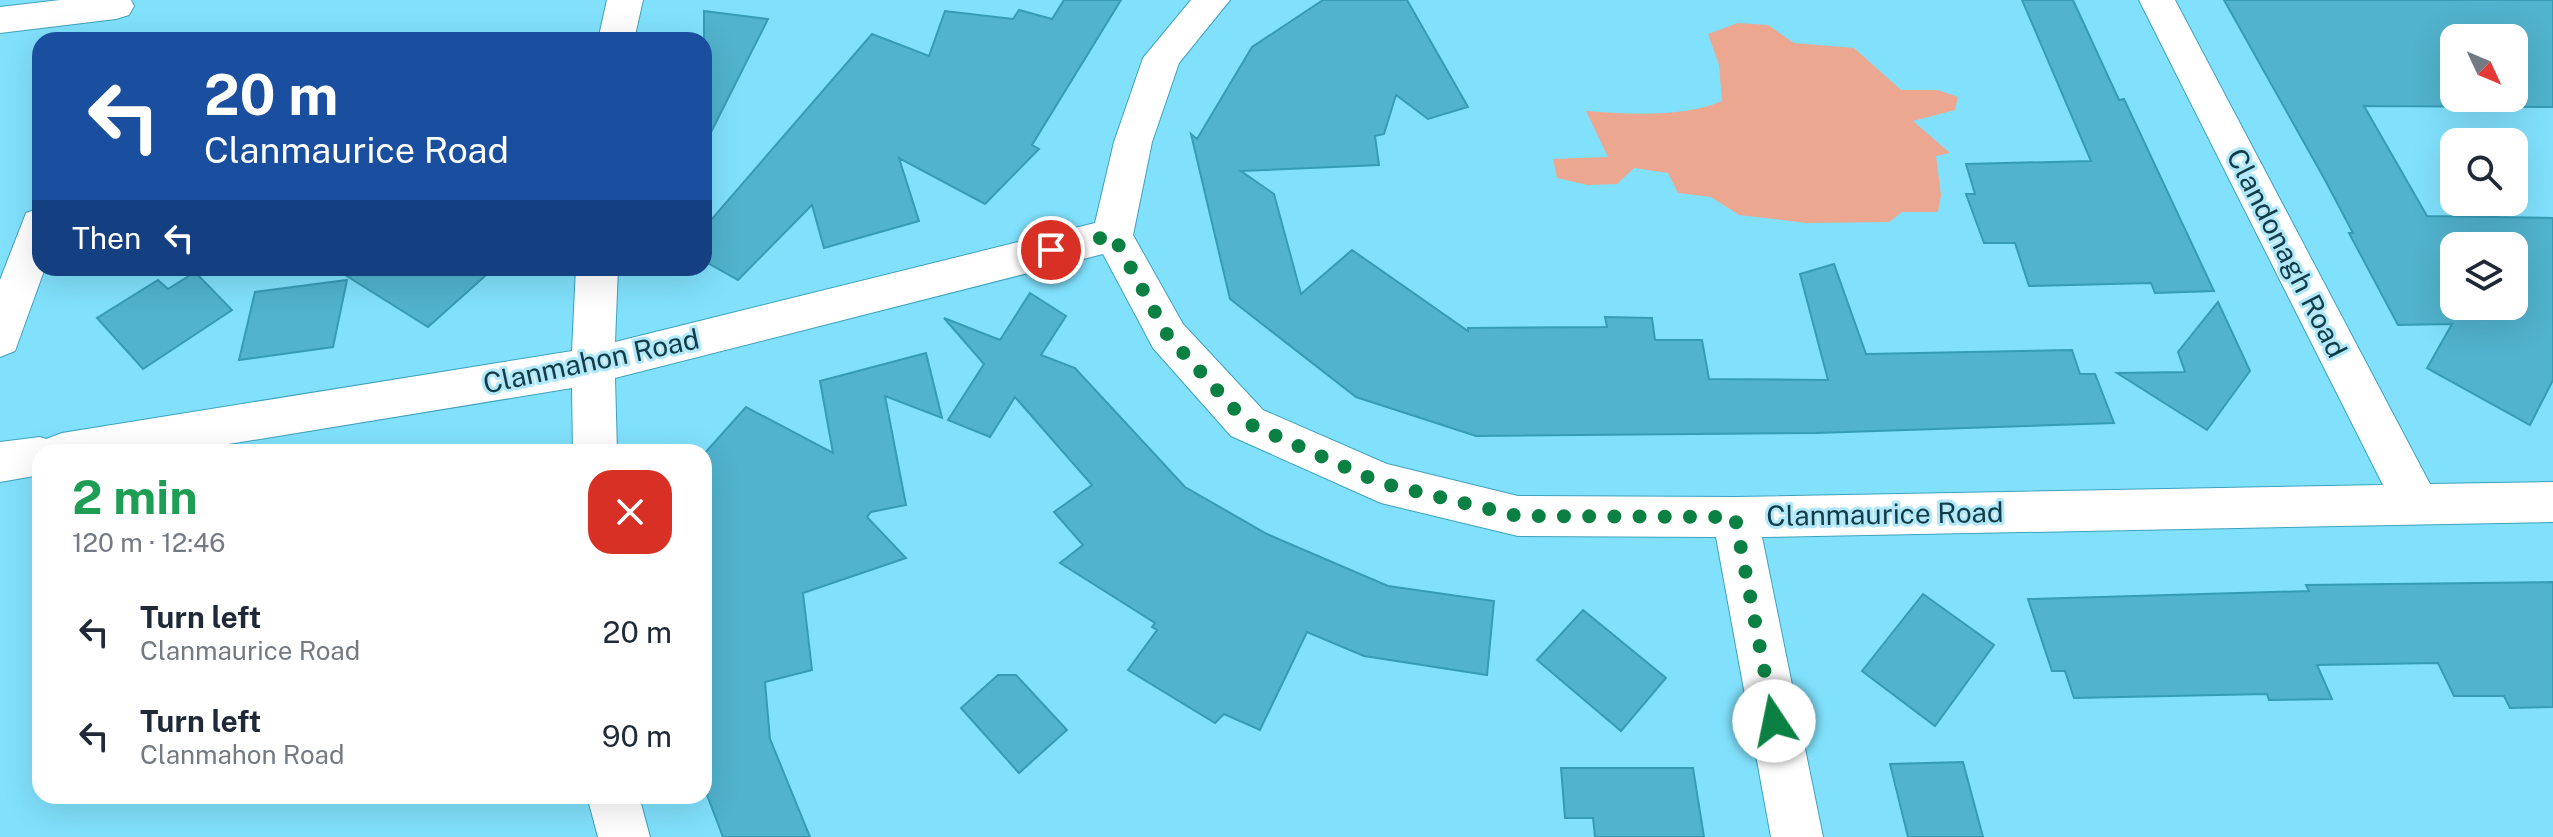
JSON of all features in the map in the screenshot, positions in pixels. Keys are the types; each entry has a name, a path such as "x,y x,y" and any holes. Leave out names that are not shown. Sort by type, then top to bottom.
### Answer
{"street":[{"path":"618,32 625,0"},
{"path":"1113,235 1133,142 1162,58 1212,0"},
{"name":"Clandonagh Road","path":"2157,0 2417,505"},
{"path":"0,20 117,3 107,32"},
{"name":"Clanmahon Road","path":"111,444 593,366 1113,235"},
{"name":"Clanmaurice Road","path":"1113,235 1168,336 1247,423 1381,483 1518,516 1735,517 2553,502"},
{"path":"0,339 32,247"},
{"path":"595,444 593,366 597,276"},
{"path":"0,462 32,457"},
{"path":"1735,517 1797,837"},
{"path":"615,804 624,837"}],"shaded area":[{"path":"1738,23 1768,25 1794,43 1854,48 1901,90 1938,90 1958,97 1955,110 1913,121 1950,153 1936,156 1941,195 1938,212 1902,212 1889,222 1807,223 1739,215 1711,197 1678,193 1668,173 1634,168 1617,184 1588,185 1557,178 1553,159 1608,157 1586,111 1637,114 1673,112 1722,101 1719,65 1708,34"}],"building":[{"path":"1064,0 1121,0 1032,145 1039,149 985,204 899,158 919,221 824,248 812,205 738,280 712,265 712,219 872,34 929,56 945,11 1013,19 1019,10 1052,19"},
{"path":"1323,0 1407,0 1468,107 1428,119 1396,95 1384,134 1375,136 1379,165 1241,171 1274,194 1301,294 1352,250 1468,331 1468,328 1607,327 1605,317 1652,318 1655,340 1702,340 1709,379 1828,380 1800,274 1834,264 1866,354 2072,350 2080,374 2095,374 2114,423 1816,433 1476,436 1356,397 1230,299 1191,134 1197,139 1252,47"},
{"path":"2022,0 2073,0 2119,100 2124,99 2214,291 2155,293 2151,283 2029,286 2015,243 1984,243 1966,194 1975,194 1966,164 2091,161"},
{"path":"2224,0 2553,0 2553,107 2528,107 2528,24 2440,24 2440,106 2364,106 2427,216 2553,218 2553,380 2530,425 2427,368 2452,324 2398,325 2349,233 2353,233"},
{"path":"704,11 768,19 712,130 712,32 704,32"},
{"path":"189,276 199,276 232,310 143,369 97,318 158,280 168,289"},
{"path":"347,276 485,276 428,327"},
{"path":"347,280 333,347 239,360 255,292"},
{"path":"1030,293 1066,316 1041,355 1075,368 1185,487 1267,534 1388,586 1494,601 1487,675 1364,656 1307,632 1260,730 1224,714 1215,723 1128,670 1157,630 1152,627 1155,623 1060,563 1083,545 1054,512 1092,485 1015,397 990,437 948,420 984,364 944,318 1000,340"},
{"path":"2218,302 2250,371 2207,430 2117,373 2185,372 2178,352"},
{"path":"926,353 942,418 885,396 906,505 871,512 867,517 906,558 803,593 812,670 765,682 770,739 810,837 723,837 710,804 712,445 746,407 833,453 820,381"},
{"path":"2553,582 2553,707 2510,708 2504,696 2454,696 2438,663 2317,665 2332,699 2269,700 2267,694 2074,698 2065,671 2052,671 2028,599 2309,591 2306,585"},
{"path":"1923,594 1994,645 1935,726 1862,671"},
{"path":"1583,610 1666,678 1621,731 1537,660"},
{"path":"998,675 1016,675 1067,730 1019,773 961,708"},
{"path":"1963,762 1983,837 1908,837 1890,764"},
{"path":"1561,768 1693,768 1704,837 1595,837 1593,818 1565,818"}],"route":[{"path":"1051,250 1113,235 1168,336 1247,423 1381,483 1518,516 1735,517 1774,721"}]}
